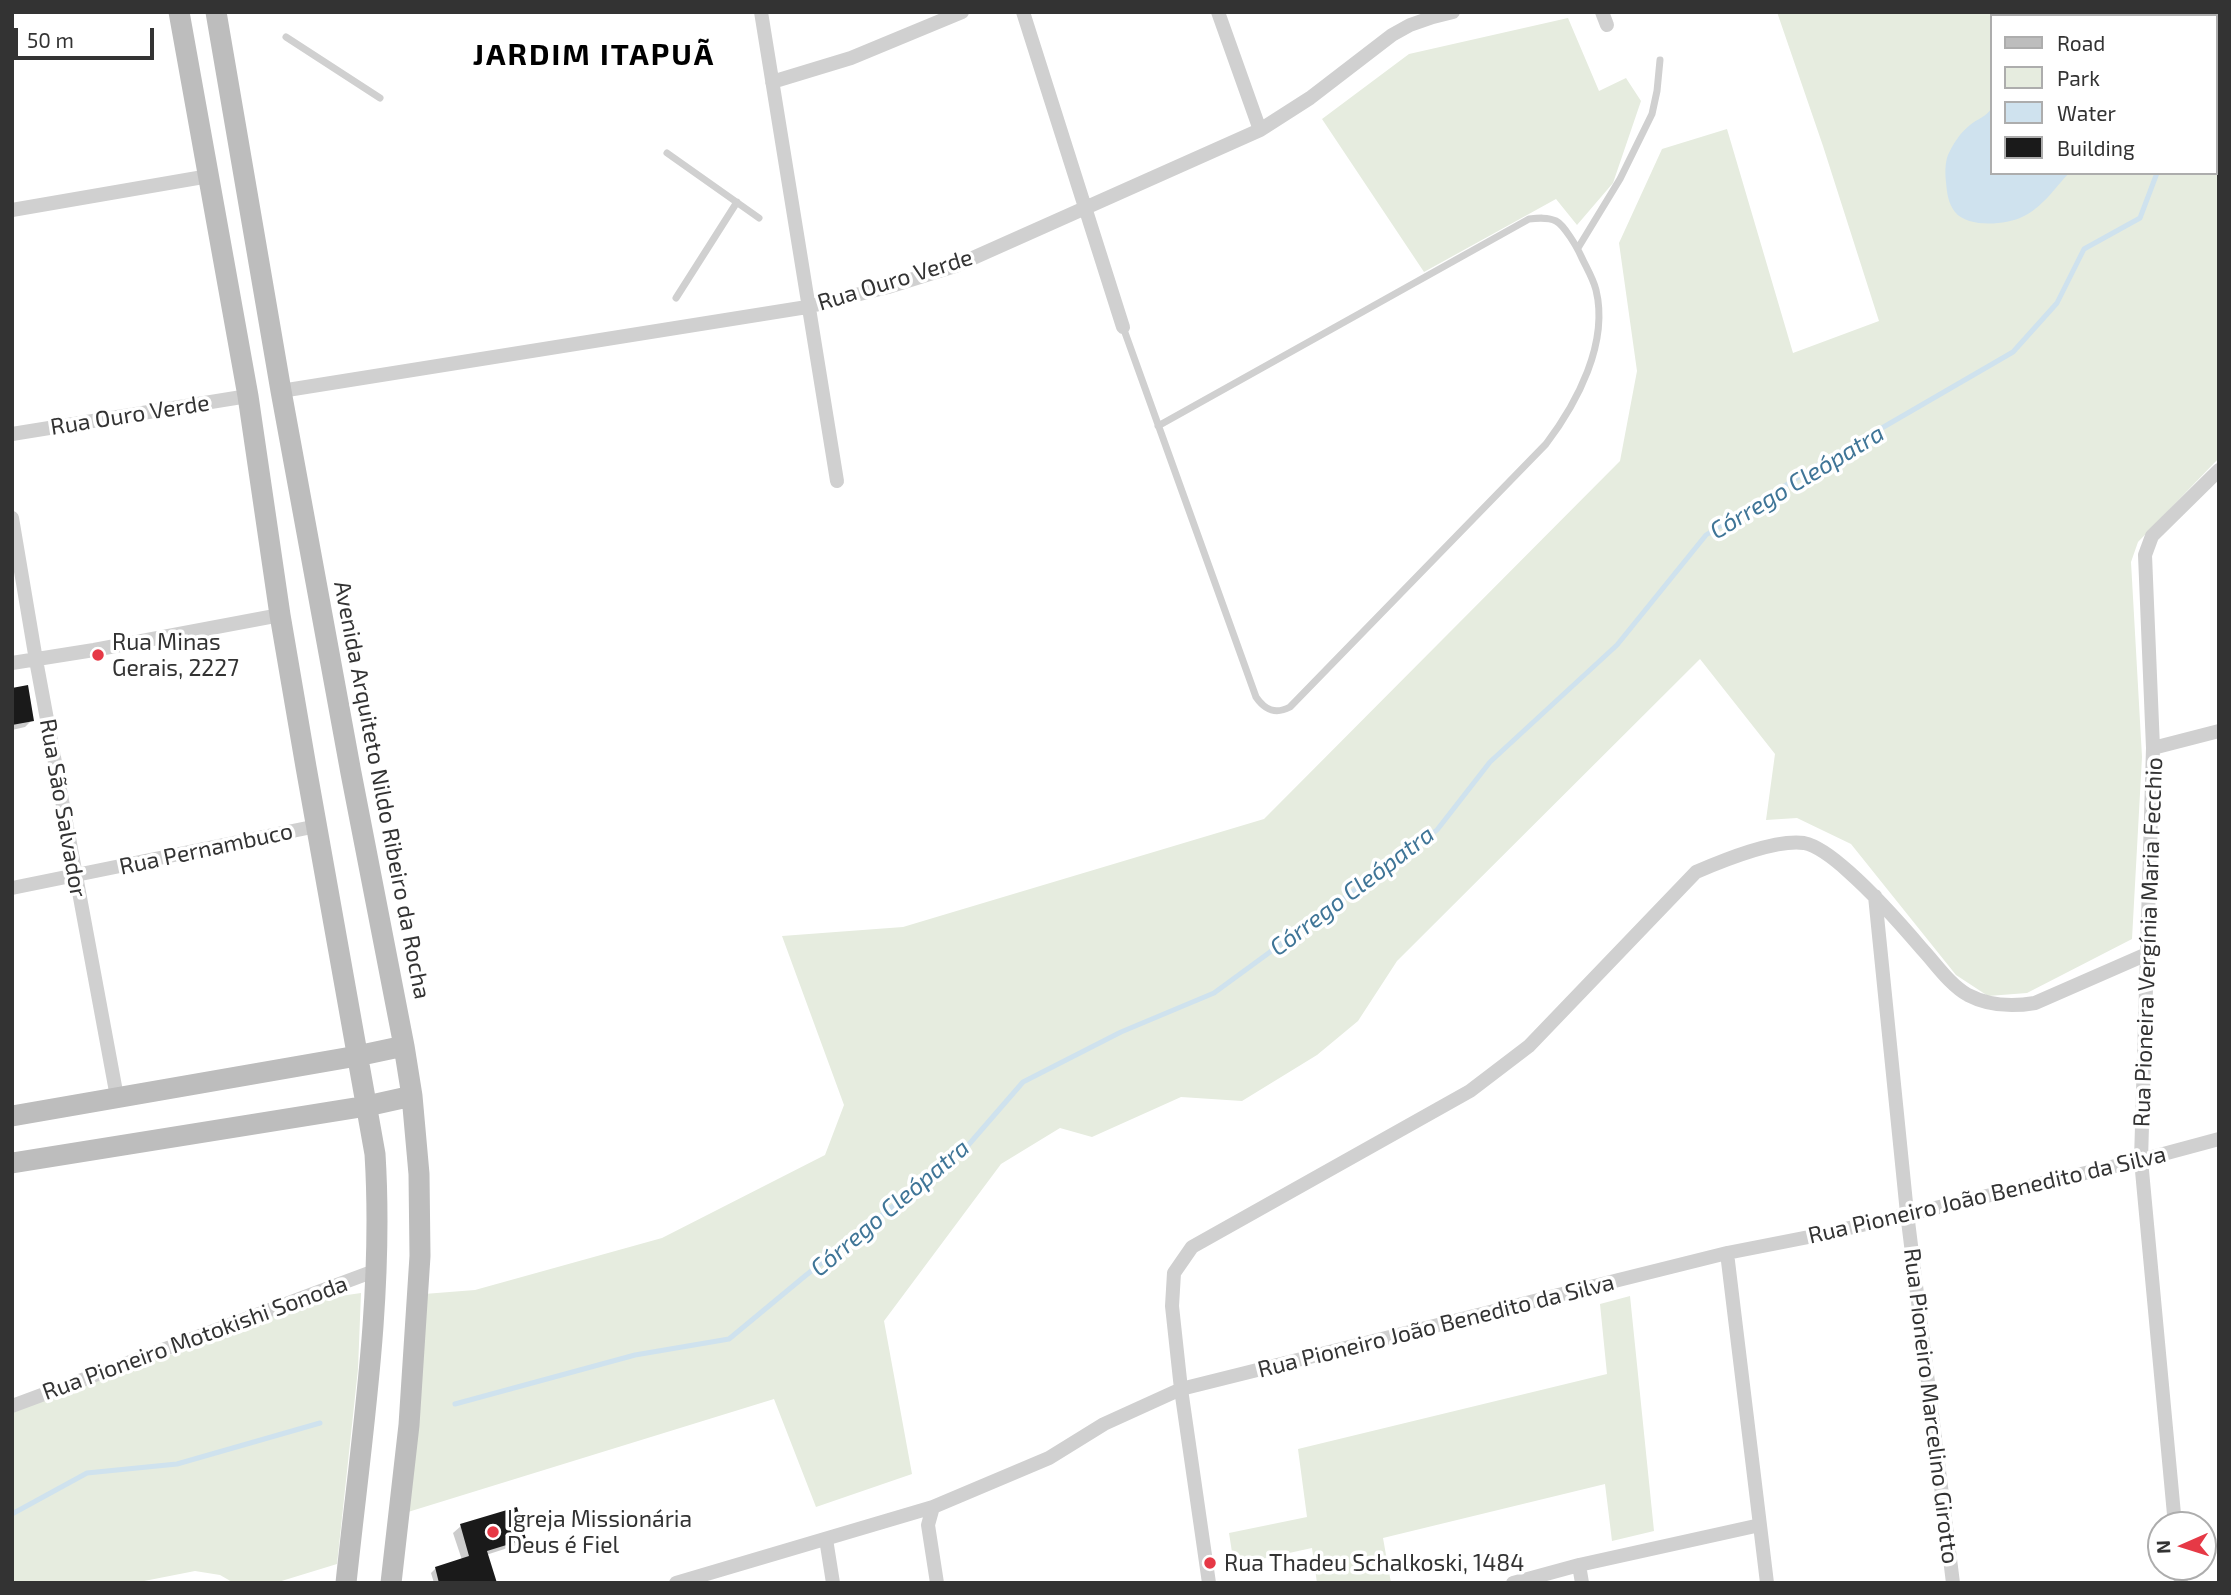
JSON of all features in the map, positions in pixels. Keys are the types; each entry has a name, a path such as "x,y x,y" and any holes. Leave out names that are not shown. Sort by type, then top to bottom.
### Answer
{"main road":[{"path":"179,12 248,396 280,615 375,1154 378,1203 377,1270 371,1359 346,1583"},
{"name":"Avenida Arquiteto Nildo Ribeiro da Rocha","path":"216,12 281,391 412,1096 419,1174 419,1269 409,1425 391,1583"},
{"path":"12,1116 404,1046"},
{"path":"12,1163 366,1106 412,1096"}],"street":[{"path":"761,12 836,481"},
{"path":"772,82 851,58 962,12"},
{"path":"1023,12 1123,327"},
{"path":"1218,12 1260,130"},
{"name":"Rua Ouro Verde","path":"281,391 807,307 888,287 955,266 1260,130 1290,112 1392,35 1407,19 1453,12"},
{"path":"12,210 209,176"},
{"name":"Rua Ouro Verde","path":"12,434 248,396"},
{"name":"Rua Pioneira Vergínia Maria Fecchio","path":"2174,1511 2141,1160 2154,748 2145,555 2152,536 2219,470"},
{"name":"Rua São Salvador","path":"12,518 117,1097"},
{"path":"12,663 280,615"},
{"path":"2154,748 2219,731"},
{"name":"Rua Pernambuco","path":"12,888 317,826"},
{"path":"1209,1583 1181,1389 1172,1306 1174,1273 1192,1247 1470,1091 1529,1046 1696,872 1723,860 1772,846 1805,843 1842,865 1875,895 1947,977 1967,994 1992,1004 2017,1006 2035,1003 2147,954"},
{"name":"Rua Pioneiro Marcelino Girotto","path":"1875,895 1907,1213 1953,1583"},
{"name":"Rua Pioneiro João Benedito da Silva","path":"677,1583 933,1507 1049,1458 1104,1424 1181,1389 1727,1253 1819,1235 2141,1160 2219,1139"},
{"path":"1727,1253 1767,1583"},
{"name":"Rua Pioneiro Motokishi Sonoda","path":"12,1406 377,1270"},
{"path":"933,1507 928,1525 937,1583"},
{"path":"1513,1583 1579,1565 1760,1525"},
{"path":"826,1539 833,1583"},
{"path":"1579,1565 1582,1583"}],"lane":[{"path":"286,37 380,98"},
{"path":"1578,248 1620,180 1652,114 1660,60"},
{"path":"667,153 759,218"},
{"path":"676,298 737,202"},
{"path":"1123,327 1158,426 1256,697 1262,707 1274,712 1290,707 1546,444 1567,416 1586,376 1600,317 1596,289 1578,248 1557,222 1544,218 1530,219 1158,426"}],"green space":[{"path":"1777,12 2219,12 2219,458 2138,542 2131,562 2142,757 2132,939 2027,993 1988,996 1956,975 1851,844 1797,818 1766,820 1775,754 1700,659 1397,961 1358,1021 1317,1055 1242,1101 1181,1097 1092,1137 1060,1128 1001,1164 884,1321 912,1474 816,1507 774,1399 408,1512 424,1294 475,1290 662,1238 825,1155 844,1105 782,936 903,927 1264,819 1620,461 1637,371 1619,243 1662,149 1727,129 1793,353 1879,321"},
{"path":"1568,18 1599,91 1626,78 1641,101 1613,183 1577,225 1556,199 1424,272 1322,119 1409,54"},
{"path":"361,1293 358,1369 337,1564 275,1583 234,1583 220,1575 195,1571 134,1583 12,1583 12,1413 193,1347 306,1301"},
{"path":"1630,1296 1654,1531 1612,1541 1605,1484 1383,1538 1391,1583 1317,1583 1312,1548 1234,1565 1229,1533 1307,1517 1298,1449 1607,1374 1600,1304"}],"water":[{"path":"2061,12 2192,12 2191,14 2060,14"},
{"path":"1990,110 1990,175 2067,175 2029,213 2015,220 1987,224 1969,221 1955,212 1948,198 1945,168 1948,155 1960,135"}],"building":[{"path":"28,685 34,721 12,725 12,688"},
{"path":"517,1507 526,1539 487,1551 497,1583 439,1583 435,1567 469,1556 460,1524"}],"waterway":[{"name":"Córrego Cleópatra","path":"455,1404 635,1355 729,1339 964,1150 1023,1082 1121,1032 1214,993 1437,830 1490,762 1617,645 1706,535 1818,465 2013,352 2057,303 2084,249 2140,218 2156,175"},
{"name":"Córrego Cleópatra","path":"12,1514 87,1473 177,1464 320,1423"}],"place":[{"name":"Rua Minas Gerais, 2227","path":"98,655"},
{"name":"Igreja Missionária Deus é Fiel","path":"493,1532"},
{"name":"Rua Thadeu Schalkoski, 1484","path":"1210,1563"}],"district":[{"name":"JARDIM ITAPUÃ","path":"594,55"}]}
